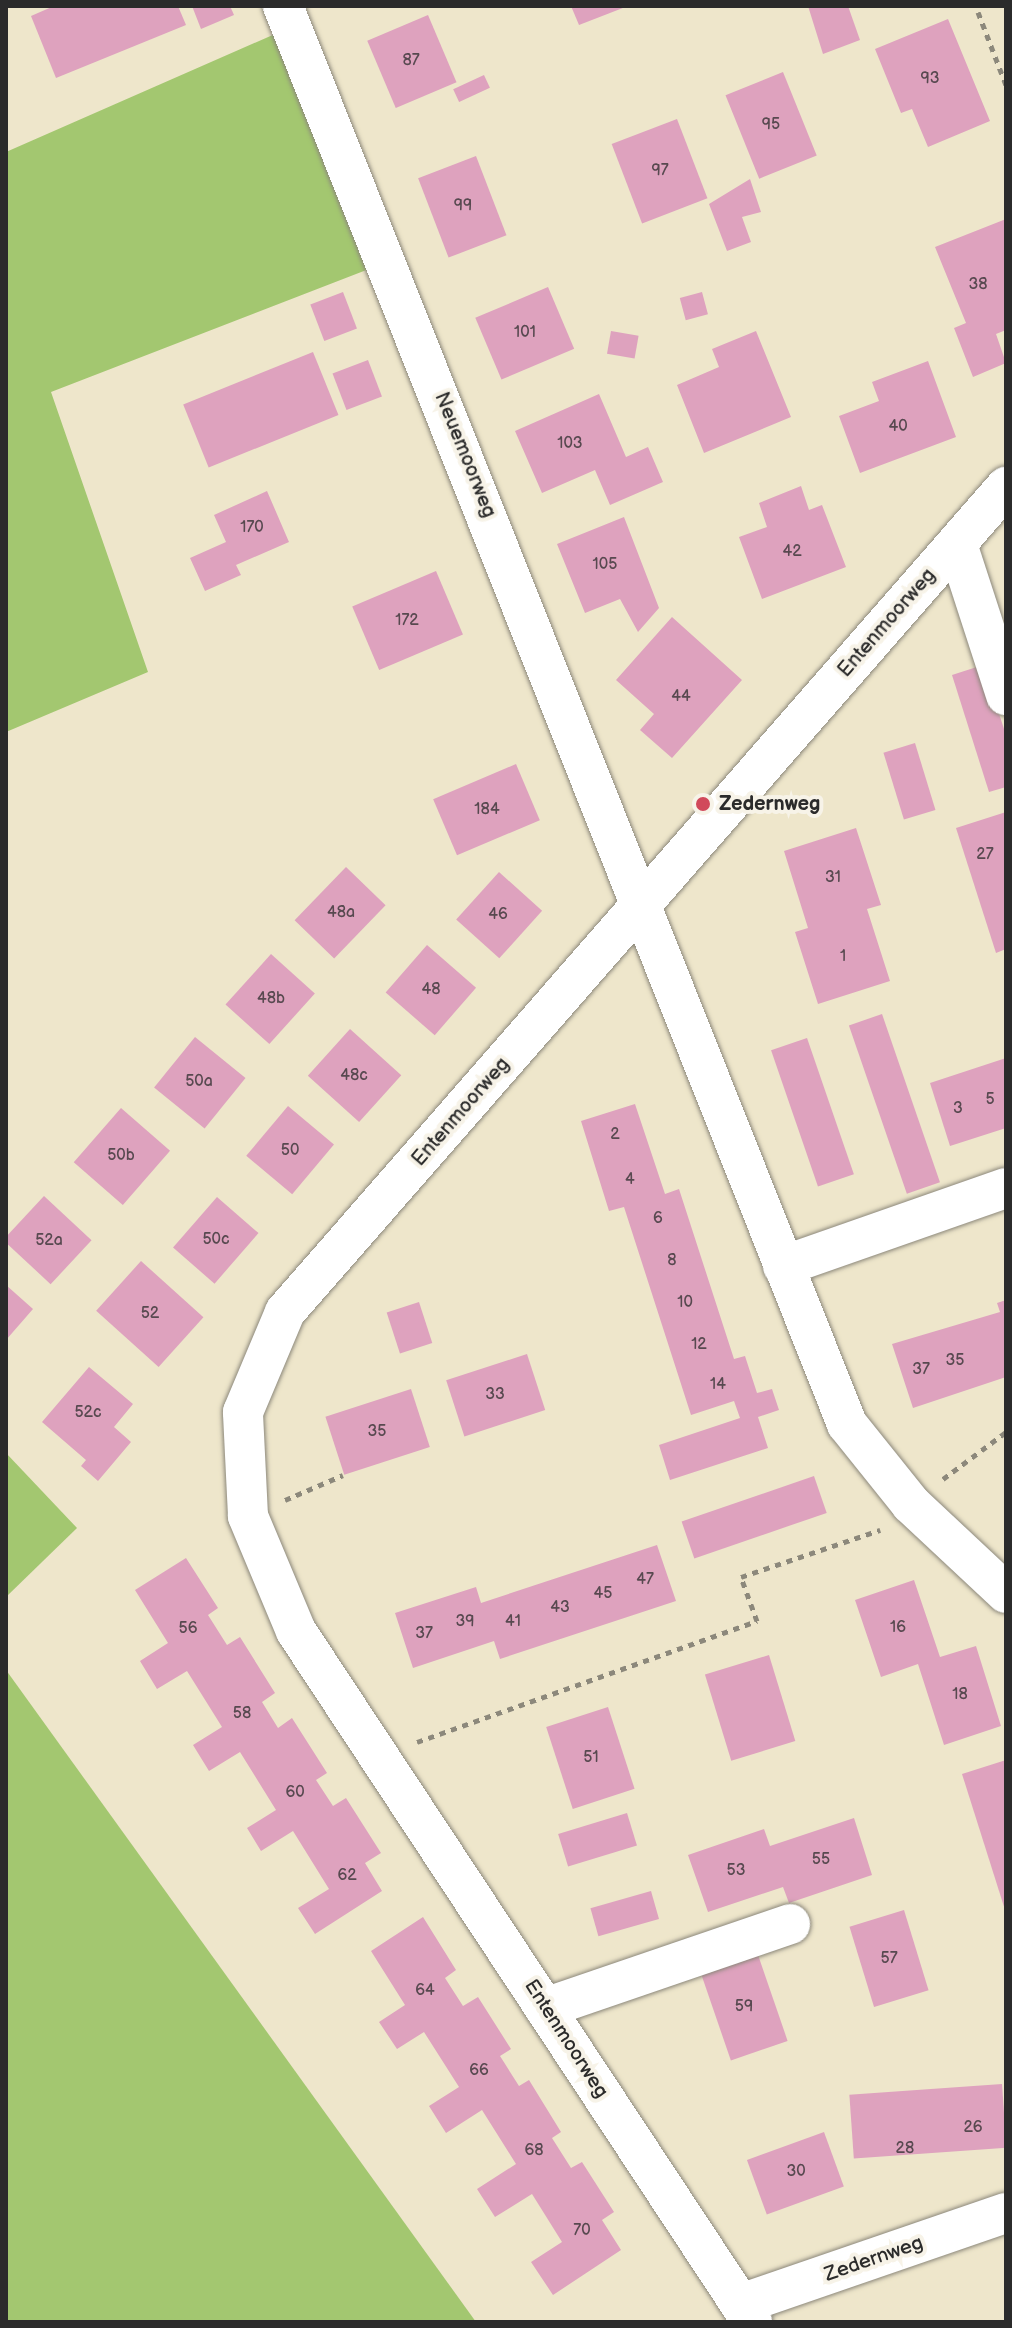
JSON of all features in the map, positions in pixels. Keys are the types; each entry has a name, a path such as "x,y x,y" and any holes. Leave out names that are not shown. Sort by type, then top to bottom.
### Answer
{"street":[{"name":"Neuemoorweg","path":"283,6 641,906"},
{"name":"Entenmoorweg","path":"747,2313 296,1631 248,1516 243,1412 285,1312 1006,487"},
{"name":"Entenmoorweg","path":"957,544 1006,695"},
{"path":"641,906 847,1424 917,1509 1006,1593"},
{"path":"783,1266 1006,1188"},
{"path":"545,2008 790,1924"},
{"name":"Zedernweg","path":"747,2313 1006,2213"}],"path":[{"path":"978,12 1006,85"},
{"path":"379,1756 757,1621 741,1577 917,1509 1006,1432"},
{"path":"248,1516 343,1475"}],"green space":[{"path":"275,34 369,269 51,392 148,672 6,732 6,152"},
{"path":"6,1453 77,1528 6,1597"},
{"path":"6,1670 476,2322 6,2322"}],"building":[{"path":"54,6 178,6 186,25 56,78 31,16"},
{"path":"192,6 230,6 234,15 201,29"},
{"path":"571,6 628,6 579,25"},
{"path":"808,6 848,6 860,40 823,54"},
{"path":"428,15 457,82 396,108 367,41"},
{"path":"948,19 990,121 928,147 912,109 901,113 875,49"},
{"path":"783,72 817,155 759,179 726,95"},
{"path":"484,75 490,88 459,102 453,89"},
{"path":"677,119 707,198 642,223 612,144"},
{"path":"476,156 506,235 449,258 418,178"},
{"path":"750,179 761,212 742,217 751,242 727,251 709,204"},
{"path":"1006,219 1006,330 996,334 1006,363 973,377 954,328 966,323 935,247"},
{"path":"548,287 574,349 501,380 475,318"},
{"path":"343,292 357,328 324,341 310,305"},
{"path":"702,292 708,314 686,320 680,298"},
{"path":"611,331 639,336 635,359 607,354"},
{"path":"756,331 791,417 704,453 677,385 719,367 712,349"},
{"path":"313,352 338,415 209,467 183,404"},
{"path":"368,360 382,396 347,410 333,374"},
{"path":"928,361 956,437 860,473 839,416 879,401 872,382"},
{"path":"599,394 626,457 648,447 663,482 610,505 595,470 542,493 515,431"},
{"path":"801,486 809,510 822,505 846,567 762,599 739,537 767,527 759,503"},
{"path":"267,491 289,542 236,565 241,575 205,591 190,558 226,542 214,515"},
{"path":"624,517 659,608 638,632 620,599 585,613 557,544"},
{"path":"436,571 463,635 379,670 352,607"},
{"path":"672,617 742,680 672,758 640,730 654,714 616,680"},
{"path":"983,665 1006,735 1006,787 989,792 952,675"},
{"path":"915,743 935,810 904,820 883,753"},
{"path":"516,764 540,820 457,855 433,799"},
{"path":"1006,812 1006,949 996,953 956,828"},
{"path":"856,828 881,905 867,909 890,981 818,1004 795,932 808,928 784,851"},
{"path":"346,867 386,905 334,958 295,920"},
{"path":"499,872 542,911 499,958 456,920"},
{"path":"427,945 476,988 435,1035 386,993"},
{"path":"271,954 315,993 269,1044 225,1005"},
{"path":"882,1014 940,1182 907,1194 849,1025"},
{"path":"350,1029 401,1075 359,1122 308,1076"},
{"path":"195,1037 246,1078 205,1128 154,1088"},
{"path":"807,1038 854,1174 818,1187 771,1050"},
{"path":"1006,1058 1006,1128 950,1146 930,1083"},
{"path":"635,1104 665,1194 679,1189 734,1359 745,1356 757,1393 772,1389 779,1410 758,1417 768,1448 670,1480 659,1445 740,1418 734,1401 691,1415 624,1207 609,1211 581,1121"},
{"path":"288,1106 334,1145 292,1194 246,1156"},
{"path":"121,1108 170,1151 123,1205 74,1162"},
{"path":"44,1196 92,1240 51,1284 6,1243 6,1237"},
{"path":"217,1197 259,1233 215,1284 173,1248"},
{"path":"141,1261 203,1317 159,1367 96,1311"},
{"path":"6,1285 33,1309 6,1340"},
{"path":"1006,1300 1006,1377 913,1408 892,1344 1000,1312 997,1303"},
{"path":"419,1302 432,1343 400,1353 387,1313"},
{"path":"527,1354 545,1410 464,1436 446,1380"},
{"path":"89,1367 133,1404 114,1427 131,1442 98,1481 81,1466 86,1460 42,1422"},
{"path":"411,1389 430,1447 344,1475 325,1417"},
{"path":"814,1476 827,1513 694,1558 682,1522"},
{"path":"657,1545 676,1601 500,1659 494,1641 413,1668 395,1613 476,1587 481,1603"},
{"path":"186,1558 218,1608 208,1615 227,1645 240,1637 275,1693 262,1702 278,1728 292,1718 327,1773 316,1780 333,1806 346,1798 381,1853 365,1863 382,1891 315,1934 298,1908 329,1889 293,1831 261,1851 247,1828 276,1810 240,1752 209,1771 193,1745 222,1727 187,1671 157,1689 140,1661 168,1643 135,1590"},
{"path":"914,1580 940,1657 976,1646 1001,1726 944,1745 918,1664 881,1677 855,1600"},
{"path":"769,1655 795,1741 731,1761 705,1675"},
{"path":"608,1707 635,1789 573,1809 546,1727"},
{"path":"1006,1760 1006,1913 962,1774"},
{"path":"627,1813 637,1846 568,1867 558,1834"},
{"path":"854,1818 872,1875 789,1903 783,1887 708,1912 688,1855 764,1829 770,1846"},
{"path":"651,1891 659,1919 598,1936 590,1908"},
{"path":"904,1910 929,1990 874,2007 849,1927"},
{"path":"423,1917 456,1970 445,1978 463,2006 478,1997 511,2049 500,2056 519,2086 529,2080 561,2132 552,2138 571,2168 582,2162 614,2212 602,2220 621,2250 553,2295 531,2262 562,2242 532,2194 495,2217 477,2189 516,2164 482,2110 446,2133 429,2106 459,2087 424,2032 397,2049 379,2022 405,2005 371,1951"},
{"path":"757,1952 788,2041 731,2060 700,1972"},
{"path":"1002,2084 1006,2148 854,2159 849,2095"},
{"path":"824,2132 844,2187 767,2215 747,2160"}],"place":[{"name":"Zedernweg","path":"703,804"}]}
